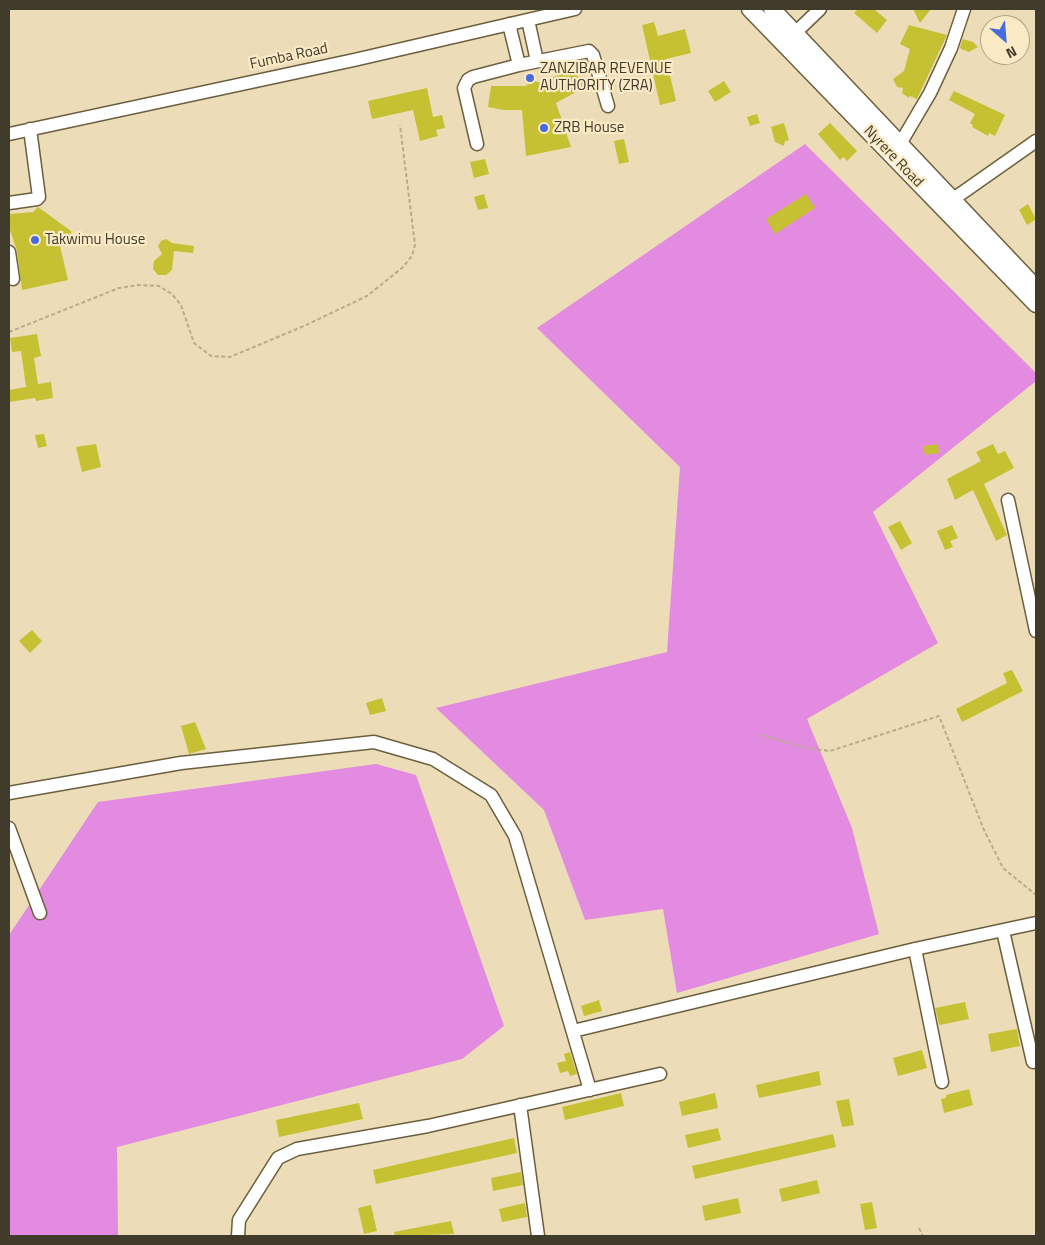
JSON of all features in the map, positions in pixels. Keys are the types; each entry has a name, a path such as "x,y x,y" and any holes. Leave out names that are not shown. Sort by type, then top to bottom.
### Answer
{"main road":[{"name":"Nyrere Road","path":"750,9 952,200 1036,288"},
{"name":"Nyrere Road","path":"772,9 1036,304"}],"street":[{"name":"Fumba Road","path":"9,134 575,9"},
{"path":"795,33 820,9"},
{"path":"896,149 930,93 947,57 964,9"},
{"path":"528,20 537,61"},
{"path":"509,24 519,65"},
{"path":"477,144 464,88 473,77 519,65 589,51 593,55 608,106"},
{"path":"9,204 39,197 30,129"},
{"path":"952,200 1036,142"},
{"path":"9,252 13,279"},
{"path":"1008,500 1036,631"},
{"path":"9,793 181,763 374,742 433,759 491,795 515,836 590,1090"},
{"path":"9,828 40,913"},
{"path":"573,1032 915,949 1036,923"},
{"path":"1003,931 1033,1062"},
{"path":"915,949 942,1082"},
{"path":"238,1236 239,1220 278,1158 297,1149 401,1131 660,1074"},
{"path":"520,1105 538,1236"}],"path":[{"path":"9,332 119,288 139,284 159,286 172,294 182,305 194,343 211,356 230,357 304,326 367,296 402,268 412,256 415,245 400,125"},
{"path":"761,735 806,748 830,751 939,716 984,830 1003,868 1036,894"},
{"path":"919,1228 923,1236"}],"shaded area":[{"path":"805,144 1036,373 1036,381 873,512 938,643 807,719 852,828 879,934 677,993 663,909 585,920 544,810 436,708 667,652 680,467 537,328"},
{"path":"376,764 416,775 504,1026 462,1059 117,1147 118,1236 9,1236 9,935 98,802"}],"building":[{"path":"858,9 874,9 887,20 877,33 854,13"},
{"path":"913,9 931,9 920,23"},
{"path":"654,22 658,36 685,29 691,53 666,59 676,101 660,105 642,25"},
{"path":"909,25 947,35 917,99 910,96 909,98 902,93 903,88 897,87 893,79 904,71 910,49 900,44"},
{"path":"963,39 973,42 978,47 969,52 961,49"},
{"name":"ZRB House","path":"572,67 585,87 556,103 571,147 526,156 522,110 503,110 488,107 491,86 525,86 534,81 543,83"},
{"path":"724,81 731,92 715,102 708,91"},
{"path":"427,88 433,117 442,115 445,128 436,130 438,136 420,141 413,110 372,119 368,101"},
{"path":"954,91 1005,115 995,136 989,133 988,136 972,127 973,125 970,123 975,114 949,100"},
{"path":"757,114 760,123 750,126 747,117"},
{"path":"784,123 789,140 785,141 784,146 775,142 771,127"},
{"path":"830,123 857,151 847,161 844,157 840,160 818,134"},
{"path":"624,139 629,162 619,164 614,141"},
{"path":"485,159 489,174 474,178 470,162"},
{"path":"484,194 488,208 478,210 474,197"},
{"path":"806,194 815,208 775,234 766,219"},
{"path":"1028,204 1036,219 1027,225 1019,210"},
{"name":"Takwimu House","path":"38,207 71,231 73,244 60,246 68,280 22,290 17,251 9,227 9,214 33,212"},
{"path":"100,236 102,244 87,247 84,239"},
{"path":"166,239 172,243 194,246 193,253 174,251 172,270 166,275 158,275 153,269 154,261 162,254 158,246 161,241"},
{"path":"37,334 41,356 34,358 38,384 51,382 53,398 36,401 35,398 9,402 9,390 26,387 21,351 12,352 10,338"},
{"path":"44,434 47,446 38,448 35,435"},
{"path":"96,444 101,467 82,472 76,447"},
{"path":"938,444 939,453 925,455 923,446"},
{"path":"993,444 998,454 1005,451 1014,468 984,484 1007,535 996,541 973,490 955,500 947,479 981,461 976,452"},
{"path":"900,521 912,543 901,550 888,527"},
{"path":"952,525 958,538 950,541 953,547 945,550 937,531"},
{"path":"32,630 42,641 30,653 19,641"},
{"path":"1012,670 1023,691 962,722 956,709 1007,683 1003,673"},
{"path":"382,698 386,711 370,715 366,703"},
{"path":"195,722 206,749 189,754 181,726"},
{"path":"599,1000 602,1011 584,1016 581,1006"},
{"path":"965,1002 969,1019 939,1024 935,1008"},
{"path":"1017,1029 1020,1046 991,1052 988,1034"},
{"path":"922,1050 927,1068 898,1076 893,1058"},
{"path":"570,1052 577,1074 570,1076 568,1071 560,1073 557,1063 566,1061 564,1054"},
{"path":"819,1071 821,1085 759,1098 756,1085"},
{"path":"969,1089 973,1105 944,1113 941,1099 946,1098 946,1095"},
{"path":"621,1093 624,1106 565,1120 562,1107"},
{"path":"715,1093 718,1108 682,1116 679,1102"},
{"path":"849,1099 854,1125 842,1127 836,1101"},
{"path":"359,1103 363,1119 279,1137 276,1120"},
{"path":"718,1128 721,1140 688,1148 685,1135"},
{"path":"833,1134 836,1147 695,1179 692,1166"},
{"path":"514,1138 517,1153 376,1184 373,1170"},
{"path":"521,1172 523,1185 493,1191 491,1178"},
{"path":"817,1180 820,1193 782,1202 779,1189"},
{"path":"738,1198 741,1213 705,1221 702,1206"},
{"path":"872,1202 877,1228 865,1230 860,1204"},
{"path":"525,1203 527,1217 502,1222 499,1209"},
{"path":"371,1205 377,1231 364,1234 358,1208"},
{"path":"451,1221 454,1234 395,1236 394,1232"}],"place":[{"name":"ZANZIBAR REVENUE AUTHORITY (ZRA)","path":"530,78"},
{"name":"ZRB House","path":"544,128"},
{"name":"Takwimu House","path":"35,240"}]}
